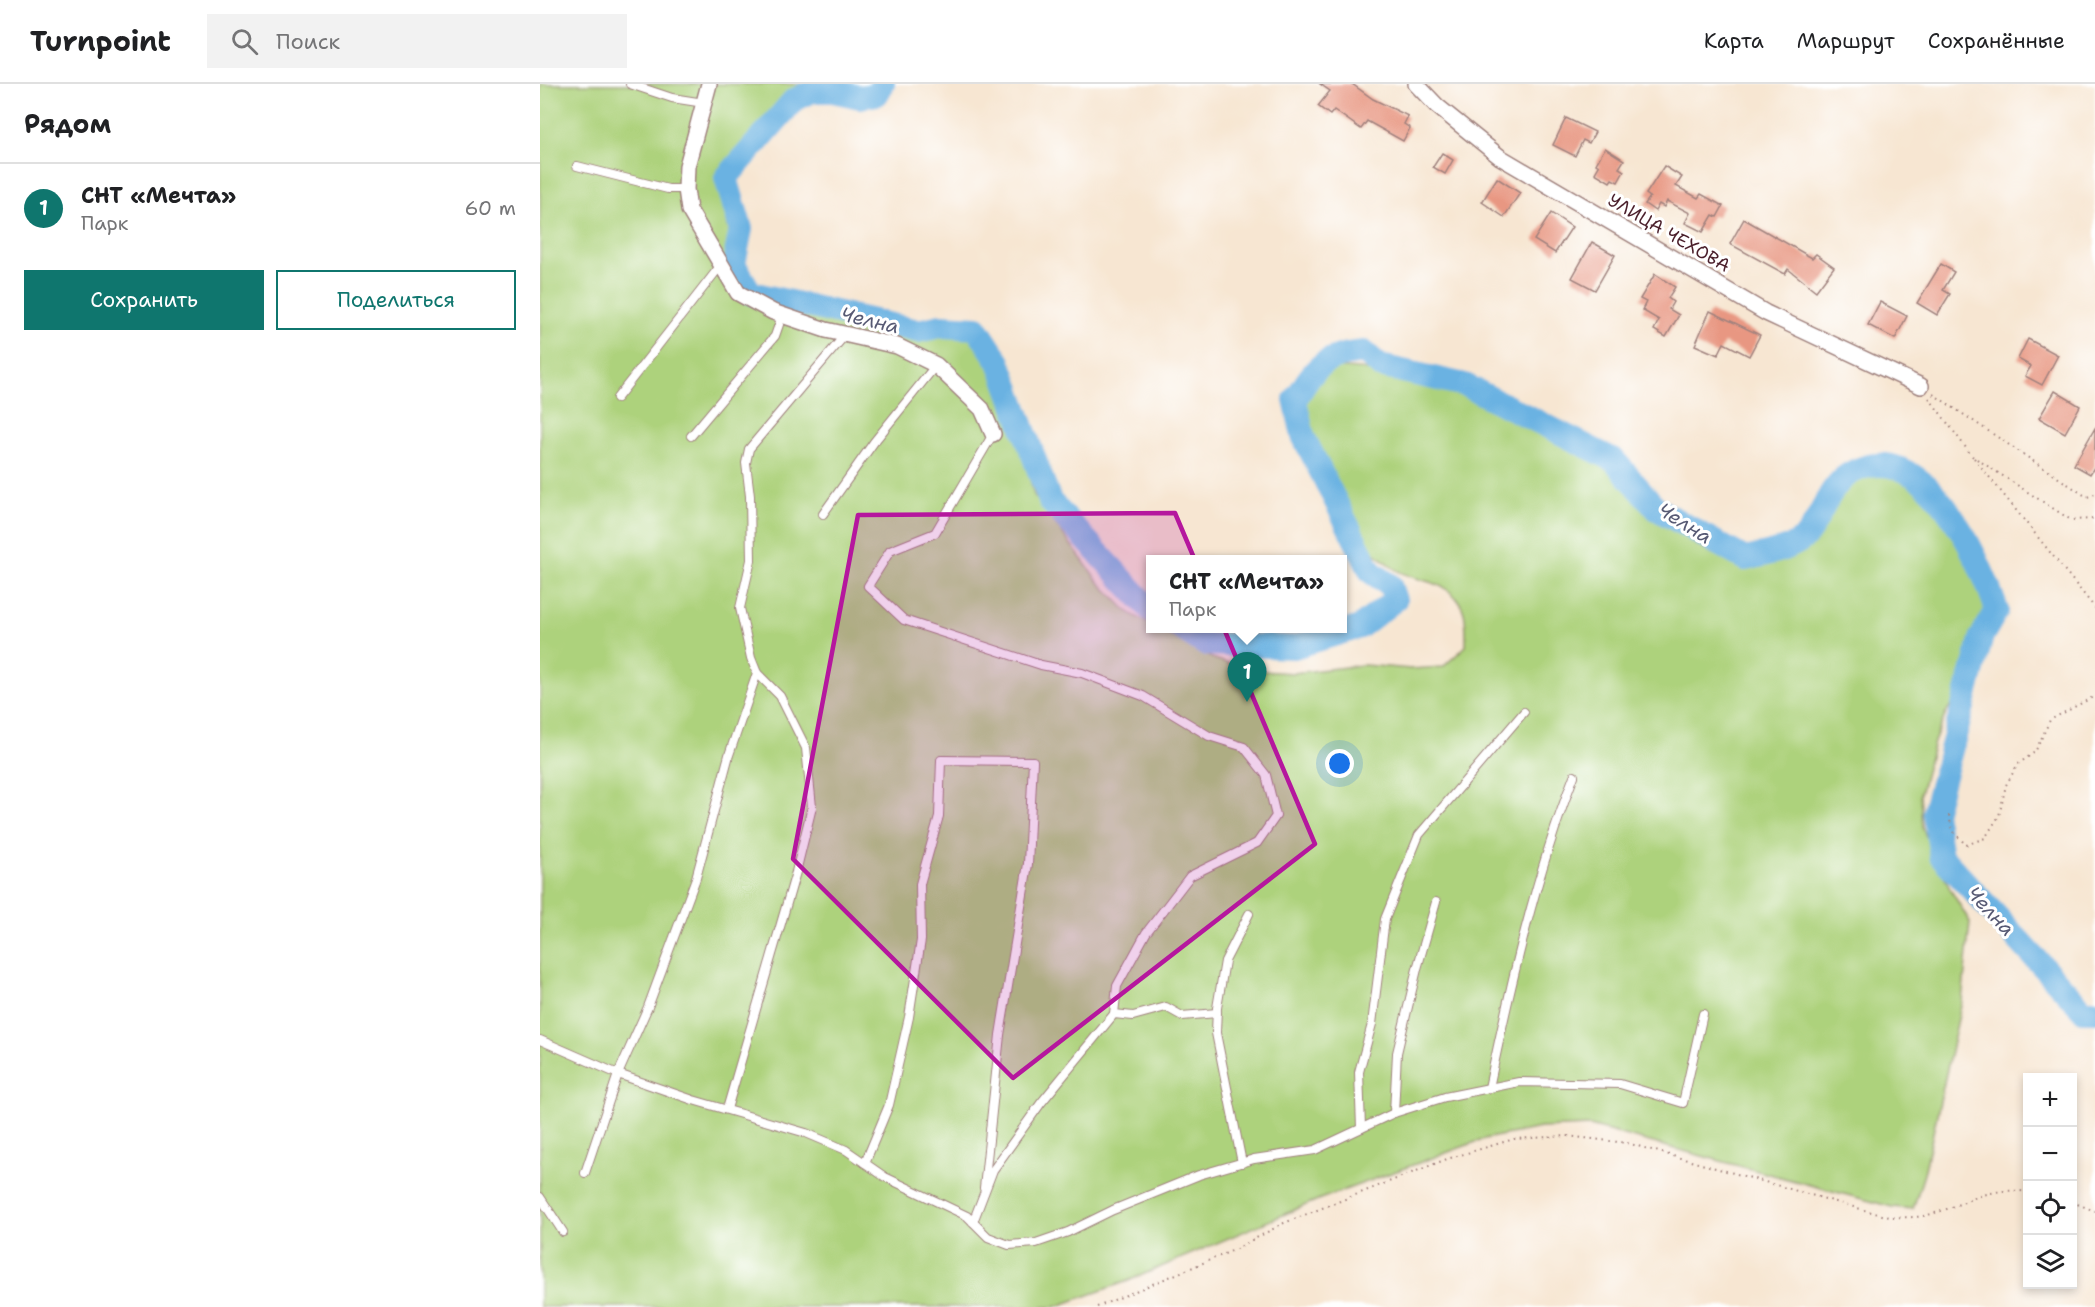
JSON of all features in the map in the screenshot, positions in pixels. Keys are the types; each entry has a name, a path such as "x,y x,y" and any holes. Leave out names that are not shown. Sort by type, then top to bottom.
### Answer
{"street":[{"path":"709,84 687,166 686,189 689,210 738,292 782,315 897,346 936,365 982,410 993,434"},
{"name":"УЛИЦА ЧЕХОВА","path":"1416,84 1437,106 1500,157 1766,313 1921,386"}],"lane":[{"path":"630,84 672,98 704,103"},
{"path":"577,166 668,189 686,189"},
{"path":"617,398 721,265"},
{"path":"691,436 775,336 782,315"},
{"path":"727,1109 796,872 812,807 806,748 780,696 757,673 751,658 740,608 751,560 750,496 746,463 749,449 846,334"},
{"path":"823,514 874,442 936,365"},
{"path":"973,1222 984,1188 993,1170 1041,1103 1114,1014 1118,986 1146,933 1190,876 1257,843 1276,816 1266,775 1244,747 1209,736 1143,696 1082,673 1041,665 904,620 868,586 891,551 935,533 993,434"},
{"path":"585,1173 618,1074 648,1007 696,879 729,755 757,673"},
{"path":"1361,1128 1359,1072 1374,1014 1385,920 1419,835 1524,712"},
{"path":"865,1163 889,1105 909,1017 921,940 920,884 939,816 941,760 1033,761 1028,864 1000,1035 984,1188"},
{"path":"1489,1088 1506,1007 1550,841 1575,776"},
{"path":"1394,1113 1397,1053 1436,903"},
{"path":"1242,1163 1216,1033 1225,961 1249,914"},
{"path":"1114,1014 1133,1016 1166,1007 1182,1016 1217,1013"},
{"path":"540,1040 618,1074 806,1133 846,1150 885,1177 966,1216 988,1238 1009,1245 1036,1244 1198,1175 1242,1163 1315,1150 1394,1113 1489,1088 1519,1082 1620,1084 1683,1103 1703,1014"},
{"path":"540,1197 563,1232"}],"path":[{"path":"1921,386 1972,456 2095,608"},
{"path":"1921,386 2086,497 2095,494"},
{"path":"1972,456 2071,520 2095,519"},
{"path":"1949,815 1952,830 1966,844 1985,838 1999,816 2006,785 2018,764 2036,752 2050,720 2095,696"},
{"path":"1096,1307 1234,1250 1284,1223 1447,1159 1514,1139 1567,1136 1627,1143 1890,1217 1921,1217 1950,1208 1985,1192 2023,1191"},
{"path":"2077,1204 2095,1211"}],"highlighted area":[{"path":"1175,513 1315,844 1013,1078 793,859 858,515"}],"green space":[{"path":"540,84 841,84 829,94 795,106 757,142 736,175 726,215 735,261 745,278 765,294 807,304 900,318 979,336 991,347 1004,375 1034,495 1098,581 1128,612 1146,622 1146,633 1165,633 1212,658 1247,670 1293,673 1364,665 1411,669 1443,667 1466,646 1465,616 1455,597 1443,587 1406,575 1393,568 1352,532 1331,509 1318,485 1294,419 1293,399 1297,390 1313,374 1330,368 1404,375 1474,395 1507,410 1540,426 1602,465 1631,487 1689,540 1716,555 1729,557 1746,555 1778,545 1796,536 1811,519 1829,484 1850,471 1866,466 1881,466 1895,470 1907,477 1929,498 1963,542 1985,577 1993,601 1994,613 1981,622 1972,637 1959,693 1947,711 1934,742 1920,794 1922,827 1950,889 1970,922 1962,1001 1924,1174 1913,1209 1892,1207 1590,1126 1541,1128 1484,1139 1320,1199 1128,1281 1055,1307 540,1307"}],"building":[{"path":"1320,84 1352,84 1373,99 1408,116 1404,124 1410,128 1403,141 1367,121 1361,129 1334,110 1330,115 1318,106 1330,91"},
{"path":"1566,118 1595,132 1589,143 1583,140 1575,156 1553,145"},
{"path":"1605,148 1624,160 1619,168 1624,171 1618,182 1612,179 1610,182 1595,173 1599,166 1596,164"},
{"path":"1442,153 1453,160 1445,174 1433,167"},
{"path":"1664,166 1682,177 1676,186 1698,198 1701,194 1723,206 1717,217 1713,215 1703,232 1685,223 1690,213 1667,201 1664,207 1659,204 1655,211 1645,204 1650,197 1646,194"},
{"path":"1497,178 1520,193 1504,217 1482,202"},
{"path":"1551,213 1572,227 1555,253 1534,240"},
{"path":"1744,219 1812,258 1816,254 1834,267 1816,291 1788,269 1785,274 1730,244"},
{"path":"1592,242 1615,255 1595,290 1572,278"},
{"path":"1941,264 1954,272 1943,290 1950,294 1937,315 1917,303"},
{"path":"1655,274 1675,287 1668,298 1673,302 1669,309 1679,315 1666,337 1654,330 1659,320 1642,310 1646,302 1640,299"},
{"path":"1880,302 1907,316 1895,339 1868,325"},
{"path":"1710,311 1760,335 1749,356 1724,343 1718,355 1695,345"},
{"path":"2028,339 2058,355 2042,385 2025,376 2031,366 2018,359"},
{"path":"2055,391 2080,406 2065,433 2039,418"},
{"path":"2095,428 2095,466 2090,474 2074,465"}],"waterway":[{"name":"Челна","path":"883,84 877,94 860,97 833,91 813,91 794,100 726,178 741,229 734,264 751,293 918,331 941,326 977,328 999,362 1050,501 1146,605"},
{"name":"Челна","path":"1347,631 1360,627 1395,600 1390,585 1371,572 1303,436 1295,400 1315,371 1338,356 1364,352 1380,366 1465,385 1614,460 1657,509 1745,559 1779,551 1803,539 1813,527 1836,486 1849,474 1876,465 1901,469 1924,484 1944,506 1962,532 1977,560 1997,610 1982,636 1934,813 1941,856 2084,1011 2095,1011"},
{"name":"Челна","path":"1188,633 1205,644 1294,647 1340,633"}],"place":[{"name":"СНТ «Мечта»","path":"1247,702"}]}
